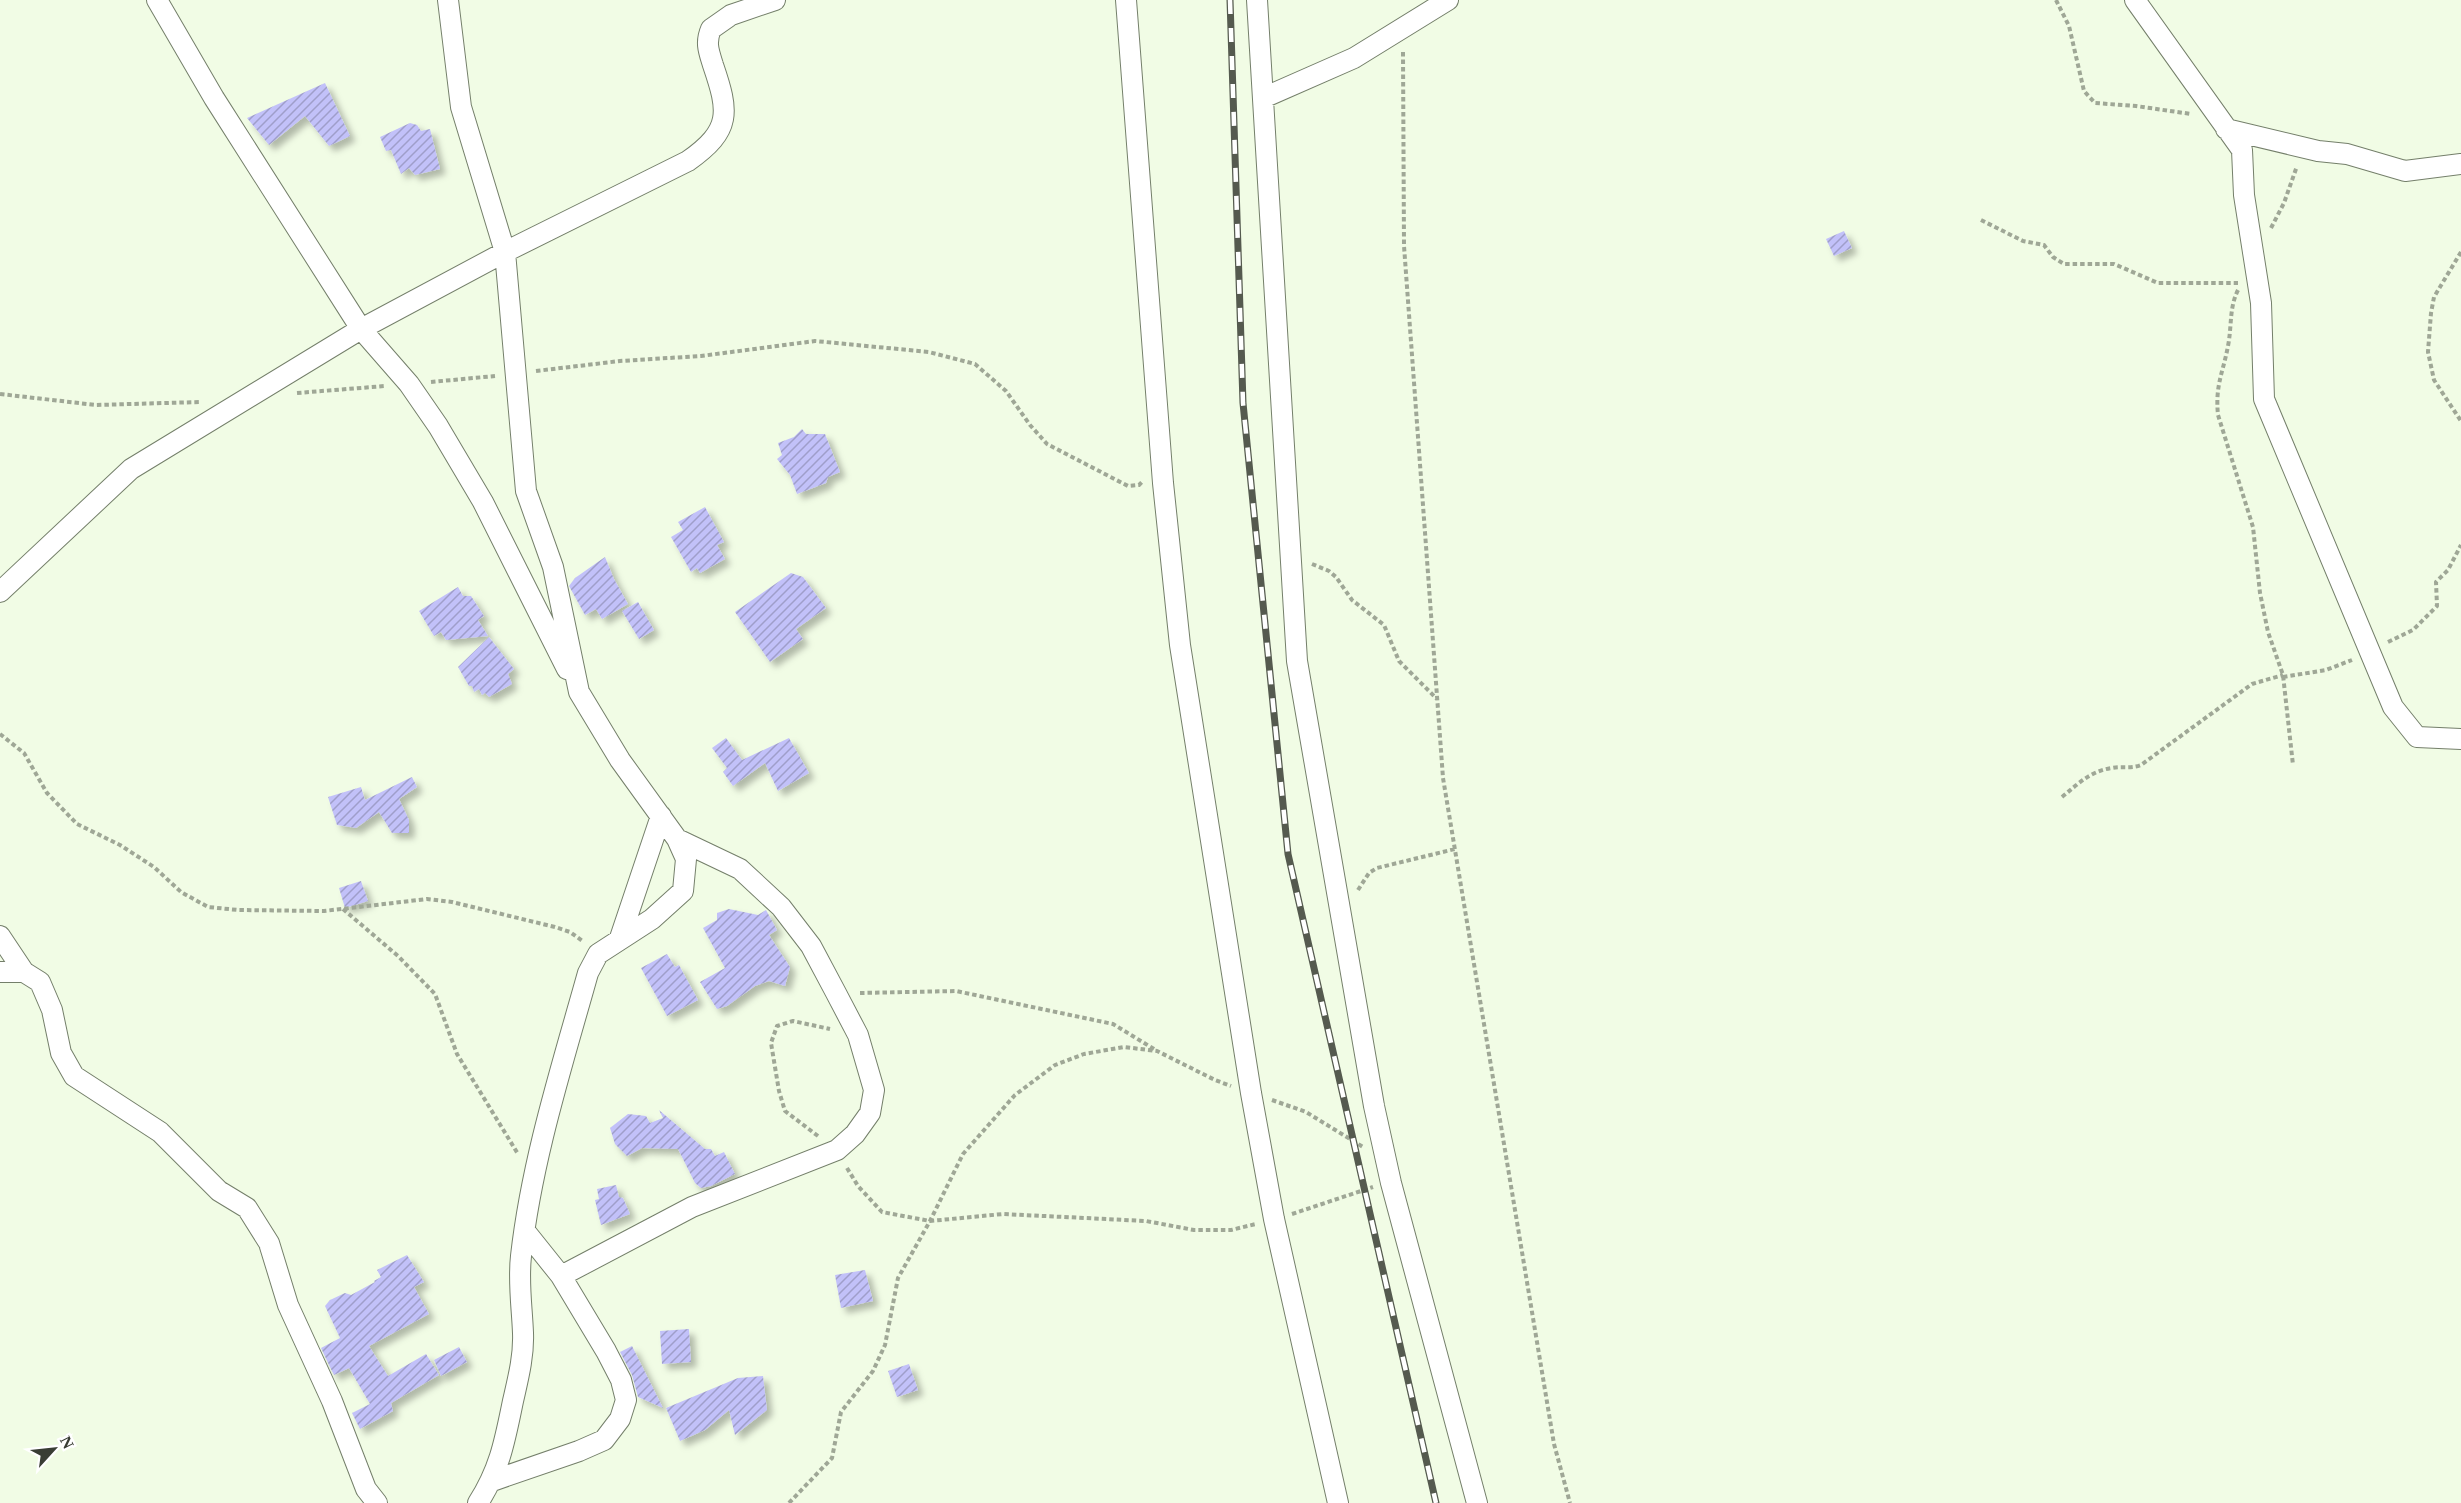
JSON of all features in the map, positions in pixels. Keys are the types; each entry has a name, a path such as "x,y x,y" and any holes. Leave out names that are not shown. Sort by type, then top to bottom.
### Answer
{"street":[{"path":"157,0 214,99 361,329 409,384 438,426 483,502 579,692 620,760 677,839 686,859 682,891 652,919 598,954 588,973 550,1106 534,1177 519,1285 523,1335 520,1367 506,1442 492,1481 478,1503"},
{"path":"448,0 461,107 505,252 526,491 554,567 579,692"},
{"path":"0,592 131,469 361,329 505,252 688,161 701,152 720,129 724,112 724,99 707,48 711,30 731,15 775,0"},
{"path":"1126,0 1163,483 1180,645 1251,1093 1274,1219 1338,1503"},
{"path":"1257,0 1297,661 1384,1153 1478,1503"},
{"path":"1263,98 1354,58 1448,0"},
{"path":"2135,0 2242,150 2244,195 2252,261 2261,303 2264,399 2369,651 2394,707 2417,736 2461,739"},
{"path":"2226,129 2302,148 2347,154 2405,171 2461,164"},
{"path":"620,938 661,816"},
{"path":"561,1276 692,1207 837,1150 855,1134 870,1113 874,1090 858,1035 811,946 781,907 740,869 677,839"},
{"path":"0,936 24,972 40,982 52,1010 61,1053 74,1076 160,1132 219,1191 247,1208 269,1244 288,1305 332,1401 366,1489 377,1503"},
{"path":"0,972 24,972"},
{"path":"492,1481 604,1440 620,1419 626,1400 621,1380 561,1276 525,1231"}],"path":[{"path":"2056,0 2067,22 2084,91 2090,99 2095,103 2136,106 2194,115"},
{"path":"1403,29 1404,246 1443,778 1554,1444 1570,1503"},
{"path":"2252,261 2284,203 2302,148"},
{"path":"1981,220 2023,241 2044,244 2053,257 2064,264 2114,264 2149,281 2169,284 2242,283 2232,307 2229,343 2219,377 2218,415 2253,527 2259,593 2283,676 2293,765"},
{"path":"2461,252 2434,297 2428,352 2434,380 2461,421"},
{"path":"777,347 815,340 929,352 975,364 1006,391 1030,425 1053,448 1128,486 1139,485 1147,477 1163,483"},
{"path":"2062,797 2083,778 2100,770 2114,767 2133,768 2141,765 2252,684 2283,676 2326,670 2413,630 2437,606 2436,582 2448,570 2461,544"},
{"path":"1291,557 1318,566 1336,578 1352,600 1384,625 1399,661 1437,700"},
{"path":"0,734 24,753 47,793 77,824 120,845 154,867 181,892 207,907 238,910 312,911 427,899 452,902 570,932 598,954"},
{"path":"1342,919 1363,882 1377,868 1455,849"},
{"path":"343,909 398,956 435,994 457,1053 508,1141 534,1177"},
{"path":"836,993 956,991 1113,1024 1157,1051 1215,1080 1306,1112 1369,1151 1384,1153"},
{"path":"858,1035 794,1021 777,1026 771,1043 784,1111 837,1150 858,1186 882,1212 930,1221 1003,1214 1146,1221 1194,1230 1231,1230 1274,1219 1364,1188 1391,1183"},
{"path":"789,1503 832,1458 841,1413 856,1395 885,1345 898,1278 930,1221 963,1154 1015,1095 1054,1065 1084,1054 1124,1047 1157,1051"}],"building":[{"path":"325,83 350,136 329,146 305,116 269,145 247,118"},
{"path":"410,123 417,125 421,131 430,129 440,169 415,175 409,168 401,174 391,150 386,151 380,137"},
{"path":"1844,231 1852,248 1834,256 1826,239"},
{"path":"802,429 806,434 825,434 840,472 828,477 826,483 797,494 790,475 777,459 782,455 778,443 794,437"},
{"path":"705,507 724,542 717,545 725,559 700,573 697,568 691,572 671,537 683,530 678,522"},
{"path":"605,557 628,604 602,619 596,609 585,615 569,586 575,578"},
{"path":"791,573 803,577 826,608 796,629 803,639 770,662 735,612"},
{"path":"458,587 463,596 471,596 484,616 478,620 488,636 446,640 441,632 434,636 419,611"},
{"path":"638,602 654,630 639,639 622,611"},
{"path":"489,637 514,669 508,674 512,684 489,697 485,693 482,695 479,689 474,692 458,667"},
{"path":"726,738 742,760 789,738 809,773 778,791 765,763 733,786 723,772 727,768 712,748"},
{"path":"412,777 417,787 399,799 409,820 409,833 392,833 379,812 356,828 337,825 328,797 361,787 365,800"},
{"path":"361,881 368,901 345,908 339,888"},
{"path":"729,909 758,915 766,910 777,930 769,935 790,967 785,986 769,981 755,986 727,1006 717,1009 700,982 725,968 703,928 717,920 717,913"},
{"path":"667,954 675,967 679,965 698,1000 667,1016 641,968"},
{"path":"659,1110 705,1149 711,1149 715,1156 724,1152 735,1174 711,1186 701,1188 695,1183 678,1149 642,1148 627,1156 615,1144 610,1128 628,1114 646,1116 650,1123 663,1118"},
{"path":"616,1185 619,1197 623,1198 630,1214 601,1225 595,1200 599,1199 597,1189"},
{"path":"407,1255 424,1282 414,1287 429,1314 369,1346 388,1376 426,1354 439,1375 391,1403 393,1411 360,1429 352,1413 370,1404 349,1368 334,1375 321,1348 340,1338 325,1306 330,1300 345,1293 351,1295 375,1282 381,1277 377,1270"},
{"path":"865,1270 873,1301 841,1308 835,1275"},
{"path":"689,1329 691,1362 662,1364 660,1331"},
{"path":"632,1346 663,1408 638,1397 632,1375 620,1352"},
{"path":"459,1347 467,1362 441,1376 434,1360"},
{"path":"909,1364 918,1390 897,1397 888,1371"},
{"path":"763,1376 767,1410 735,1435 729,1410 705,1430 680,1441 666,1408 738,1378"}],"railway":[{"path":"1230,0 1243,403 1288,854 1436,1503"}]}
